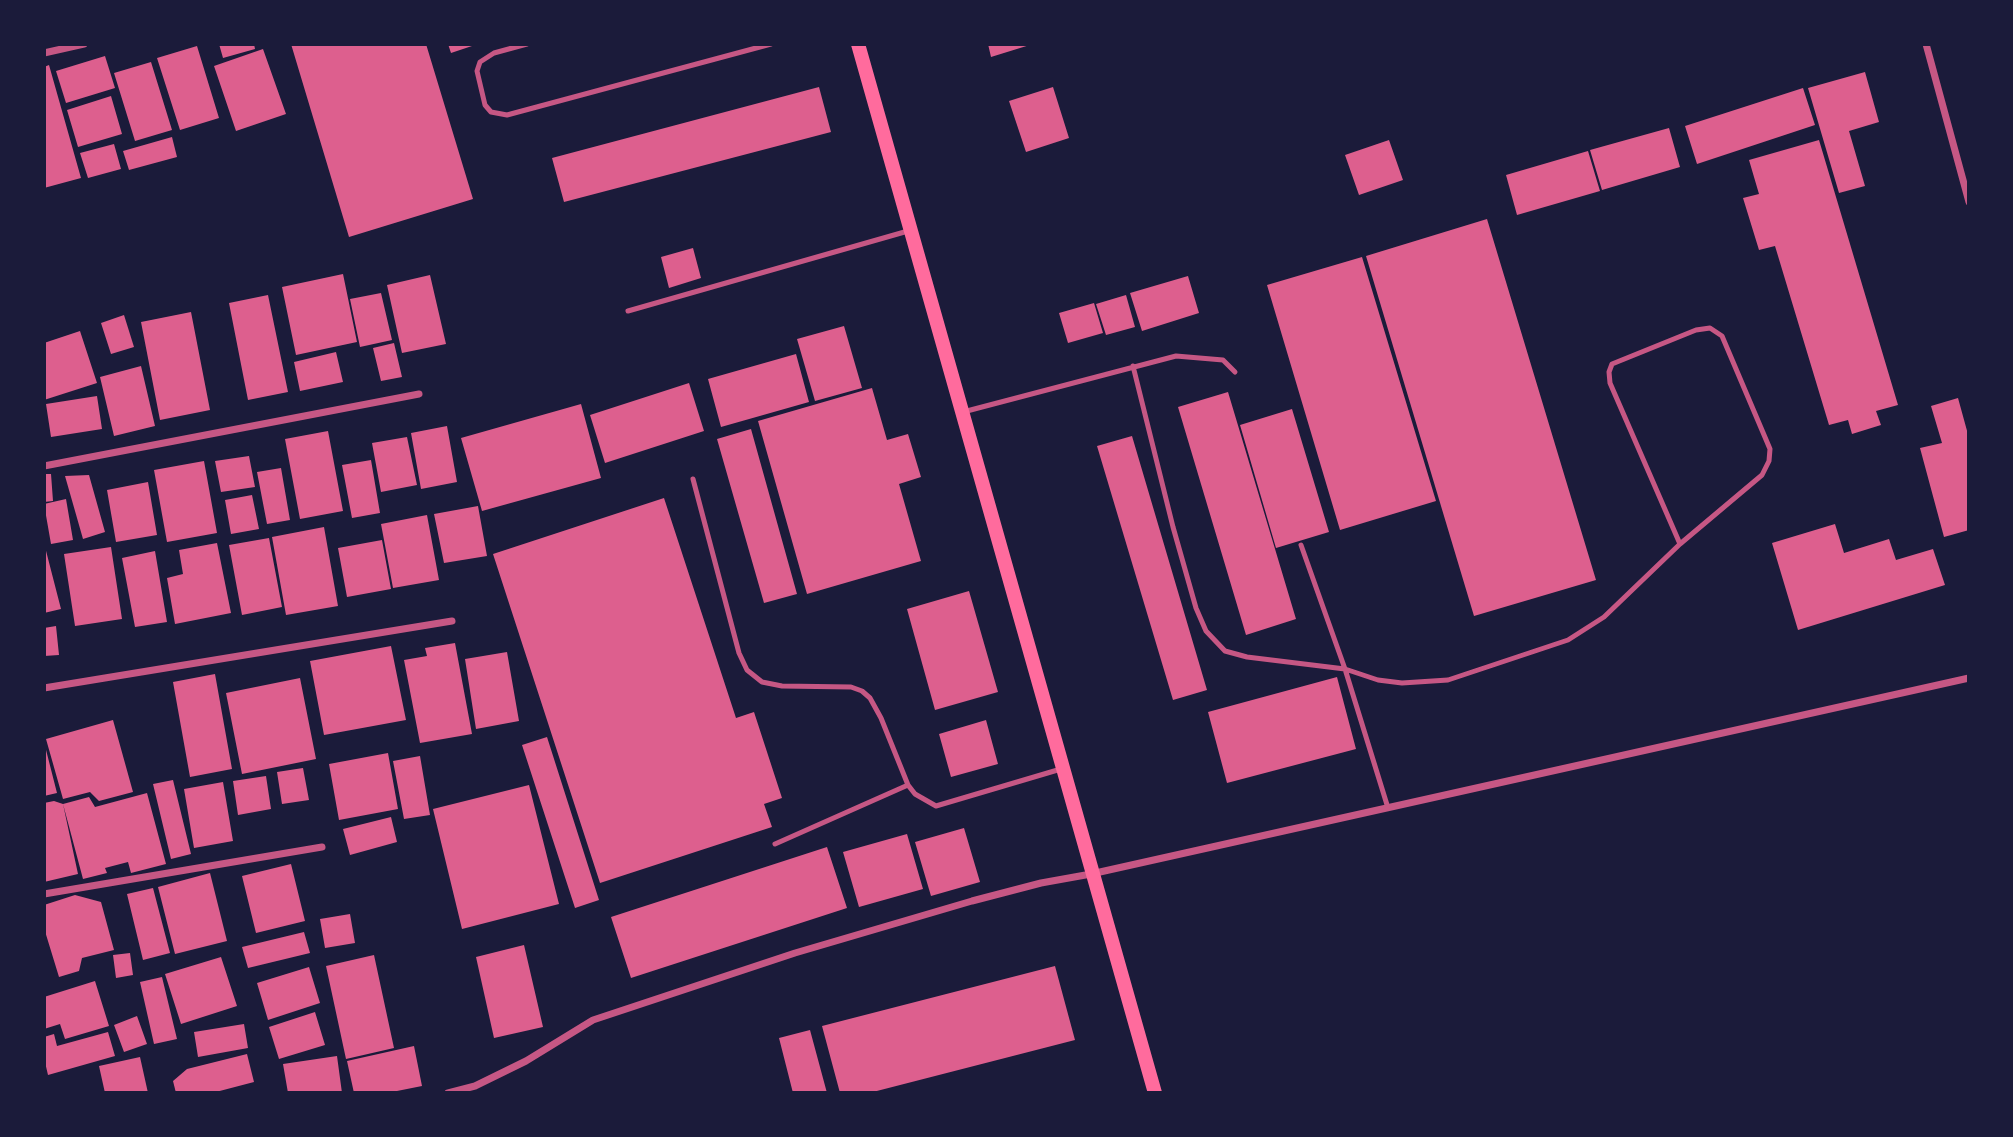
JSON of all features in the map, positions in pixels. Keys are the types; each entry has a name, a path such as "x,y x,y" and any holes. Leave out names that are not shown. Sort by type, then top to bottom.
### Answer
{"main road":[{"path":"858,44 1061,769 1155,1093"}],"street":[{"path":"44,53 84,44"},
{"path":"1926,44 1969,202"},
{"path":"44,466 419,394"},
{"path":"44,688 452,621"},
{"path":"447,1093 475,1086 526,1061 593,1020 795,953 972,901 1041,883 1969,678"},
{"path":"44,894 322,848"}],"lane":[{"path":"527,44 494,53 480,62 477,71 485,105 491,112 507,115 771,44"},
{"path":"628,311 911,230"},
{"path":"1133,366 1196,608 1206,631 1225,651 1247,657 1345,669 1378,680 1402,683 1448,680 1569,640 1604,617 1680,544 1762,475 1769,461 1770,449 1722,336 1710,327 1696,330 1612,364 1609,372 1610,383 1680,544"},
{"path":"963,412 1176,356 1201,356 1223,360 1236,372"},
{"path":"693,480 739,653 747,670 762,682 782,686 851,687 862,691 870,698 881,718 908,785 915,794 936,806 1061,769"},
{"path":"1301,545 1345,669 1388,808"},
{"path":"775,844 908,785"}],"building":[{"path":"219,44 254,44 255,49 223,58"},
{"path":"291,44 426,44 473,199 349,237"},
{"path":"448,44 478,44 451,53"},
{"path":"988,44 1033,44 991,57"},
{"path":"197,46 219,118 180,130 157,58"},
{"path":"263,49 286,114 236,131 214,66"},
{"path":"105,56 115,88 66,103 56,71"},
{"path":"151,62 172,130 135,141 114,73"},
{"path":"49,65 81,178 44,188 44,67"},
{"path":"1865,72 1879,122 1849,131 1865,186 1839,193 1808,88"},
{"path":"819,87 831,132 564,202 552,158"},
{"path":"1053,87 1069,138 1026,152 1009,101"},
{"path":"1803,88 1815,125 1697,164 1685,126"},
{"path":"111,96 122,134 78,147 67,110"},
{"path":"1669,128 1680,167 1602,190 1590,150"},
{"path":"172,137 177,157 129,170 123,151"},
{"path":"1389,140 1403,180 1359,195 1345,155"},
{"path":"1819,140 1898,405 1876,411 1881,425 1852,434 1848,420 1829,425 1775,246 1759,250 1743,198 1759,194 1749,160"},
{"path":"114,144 121,169 88,178 80,153"},
{"path":"1588,151 1600,191 1517,215 1506,175"},
{"path":"1487,219 1596,580 1474,616 1366,256"},
{"path":"693,248 701,278 669,288 661,257"},
{"path":"1362,257 1436,501 1340,530 1267,285"},
{"path":"343,274 357,342 296,355 282,287"},
{"path":"430,275 446,344 402,353 387,285"},
{"path":"1188,276 1199,313 1142,331 1130,293"},
{"path":"381,293 392,340 360,347 350,299"},
{"path":"268,295 288,392 248,400 229,303"},
{"path":"1126,295 1135,327 1106,335 1096,304"},
{"path":"1094,303 1103,333 1068,343 1059,313"},
{"path":"191,312 210,410 160,420 141,322"},
{"path":"124,315 134,347 111,354 101,323"},
{"path":"844,326 862,388 815,401 797,339"},
{"path":"80,331 97,383 44,400 44,343"},
{"path":"394,343 402,377 381,381 373,348"},
{"path":"336,352 343,382 300,391 294,362"},
{"path":"796,354 809,402 721,427 708,379"},
{"path":"141,366 155,426 114,436 100,377"},
{"path":"689,383 704,431 605,463 590,415"},
{"path":"872,388 887,440 908,434 921,477 899,484 921,561 807,594 758,421"},
{"path":"1228,392 1296,619 1246,635 1178,407"},
{"path":"97,396 102,429 51,437 46,404"},
{"path":"1958,398 1969,438 1969,530 1944,537 1920,448 1942,443 1931,406"},
{"path":"581,404 601,478 482,511 461,438"},
{"path":"1292,409 1329,532 1276,548 1240,425"},
{"path":"447,426 457,482 421,489 411,433"},
{"path":"751,429 797,594 764,603 717,439"},
{"path":"328,431 343,511 300,519 285,439"},
{"path":"1132,436 1207,690 1173,700 1097,446"},
{"path":"407,437 417,485 381,492 372,443"},
{"path":"249,456 255,487 221,492 215,461"},
{"path":"371,460 380,513 352,518 342,465"},
{"path":"204,461 217,533 167,542 154,470"},
{"path":"281,468 290,520 267,524 257,472"},
{"path":"44,474 51,474 53,501 44,502"},
{"path":"89,475 105,532 83,539 65,476"},
{"path":"148,482 157,535 116,542 107,490"},
{"path":"252,495 259,529 231,534 225,500"},
{"path":"664,498 736,718 754,712 782,798 764,804 772,827 600,883 493,554"},
{"path":"66,499 73,540 51,544 44,504"},
{"path":"478,506 487,556 444,563 434,514"},
{"path":"427,515 439,580 393,588 381,524"},
{"path":"1835,524 1844,553 1889,539 1896,560 1933,549 1945,585 1798,630 1772,543"},
{"path":"324,527 338,606 286,615 272,537"},
{"path":"269,538 282,607 242,615 229,545"},
{"path":"382,540 391,589 347,597 338,548"},
{"path":"44,543 61,609 44,613"},
{"path":"217,543 231,613 175,624 167,578 183,574 179,550"},
{"path":"111,547 122,619 75,626 64,554"},
{"path":"155,551 167,622 135,627 122,558"},
{"path":"969,591 998,692 935,710 907,609"},
{"path":"56,626 59,655 44,656 44,628"},
{"path":"455,643 472,734 420,743 404,660 427,656 425,648"},
{"path":"391,646 406,720 324,735 310,661"},
{"path":"507,652 519,721 476,729 465,659"},
{"path":"215,674 232,769 190,777 173,682"},
{"path":"1337,677 1356,749 1227,783 1208,712"},
{"path":"300,678 316,759 242,774 226,693"},
{"path":"113,720 133,792 99,801 90,792 63,799 46,739"},
{"path":"986,720 998,764 951,777 939,734"},
{"path":"547,737 599,900 575,908 522,745"},
{"path":"44,742 57,793 44,796"},
{"path":"388,753 398,809 339,820 329,764"},
{"path":"420,756 430,815 404,819 393,761"},
{"path":"303,768 309,800 282,804 277,772"},
{"path":"266,776 271,809 238,815 233,781"},
{"path":"173,780 191,854 171,859 153,784"},
{"path":"223,782 233,841 194,848 184,789"},
{"path":"529,785 559,904 462,929 433,809"},
{"path":"147,793 166,864 131,873 128,862 105,868 107,873 83,879 63,804 89,797 95,807"},
{"path":"54,801 63,804 78,874 44,882 44,803"},
{"path":"391,817 397,842 350,855 343,829"},
{"path":"964,828 980,882 931,896 915,842"},
{"path":"907,834 923,889 859,907 843,852"},
{"path":"827,847 847,908 631,978 611,917"},
{"path":"291,864 305,921 256,933 242,876"},
{"path":"210,873 227,941 175,954 158,887"},
{"path":"153,888 170,953 143,960 127,894"},
{"path":"75,895 101,902 114,950 82,958 79,971 59,977 44,928 44,905"},
{"path":"350,914 355,943 325,948 320,919"},
{"path":"304,932 310,953 248,968 242,947"},
{"path":"524,945 543,1027 494,1038 476,957"},
{"path":"130,953 133,975 116,978 113,955"},
{"path":"374,955 394,1048 346,1059 326,966"},
{"path":"221,957 237,1006 181,1024 165,974"},
{"path":"1055,966 1075,1040 869,1093 840,1093 822,1026"},
{"path":"309,967 320,1003 268,1020 257,983"},
{"path":"162,977 177,1039 154,1044 140,982"},
{"path":"95,981 109,1026 65,1039 60,1024 44,1029 44,997"},
{"path":"315,1012 325,1045 279,1059 269,1027"},
{"path":"137,1016 147,1044 124,1052 114,1025"},
{"path":"244,1024 248,1048 198,1057 194,1032"},
{"path":"810,1030 827,1093 793,1093 779,1038"},
{"path":"108,1032 115,1056 48,1075 44,1058 44,1037 54,1034 57,1046"},
{"path":"414,1046 422,1086 387,1093 354,1093 347,1061"},
{"path":"247,1054 254,1082 212,1093 176,1093 173,1081 187,1069"},
{"path":"337,1056 342,1093 288,1093 283,1064"},
{"path":"140,1057 148,1093 105,1093 99,1066"}]}
